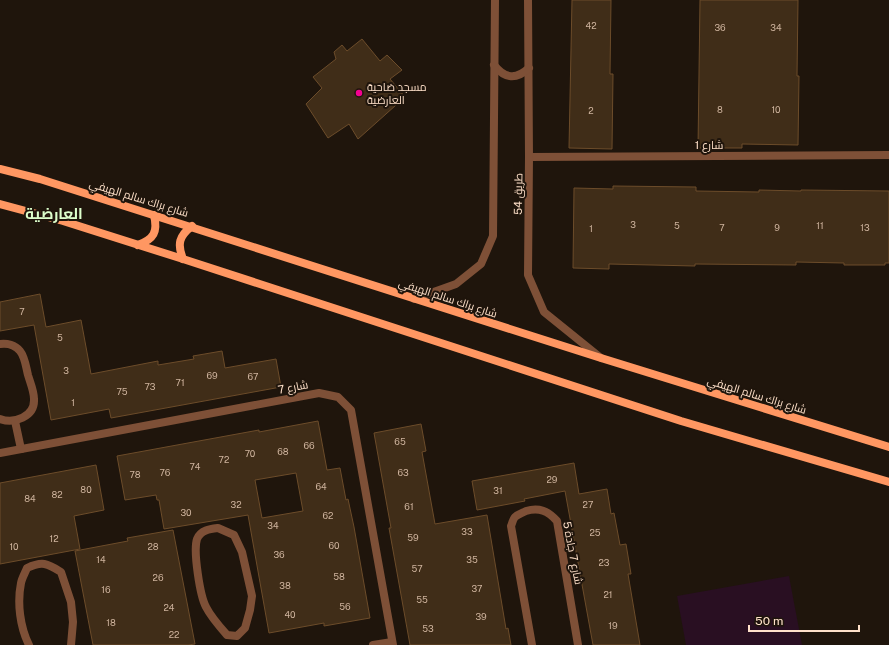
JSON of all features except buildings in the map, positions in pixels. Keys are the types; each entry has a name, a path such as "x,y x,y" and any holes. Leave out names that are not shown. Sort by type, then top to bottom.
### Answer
{"main road":[{"name":"شارع براك سالم الهيفي","path":"0,169 40,179 154,216 192,226 362,280 414,299 889,447"},
{"path":"0,204 63,221 183,258 681,421 888,481"},
{"path":"138,245 147,242 154,234 156,225 154,216"},
{"path":"183,258 179,250 180,240 184,232 192,226"}],"street":[{"path":"414,299 456,284 481,264 493,236 495,0"},
{"name":"طريق 54","path":"528,0 528,275 544,312 601,358"},
{"path":"494,65 499,72 506,76 522,74 529,68"},
{"name":"شارع 1","path":"529,157 889,155"},
{"path":"0,344 10,344 16,347 24,357 34,399 33,406 27,415 15,421 8,422 0,419"},
{"name":"شارع 7","path":"0,453 319,393 338,397 351,410 392,644"},
{"path":"15,421 21,449"},
{"name":"شارع 7 جادة 5","path":"532,645 511,526 515,518 520,513 532,509 542,510 551,514 557,521 578,645"},
{"path":"218,528 234,535 242,552 252,596 245,628 237,636 226,635 205,606 200,589 196,560 197,539 205,530 218,528"},
{"path":"29,645 21,623 19,607 21,582 27,568 36,564 48,564 61,572 71,602 73,622 71,645"},
{"path":"237,636 238,645"},
{"path":"373,645 392,644"}],"shaded area":[{"path":"789,576 802,645 686,645 677,596"}],"place":[{"name":"مسجد ضاحية العارضية","path":"359,93"}],"district":[{"name":"العارضية","path":"54,214"}]}
